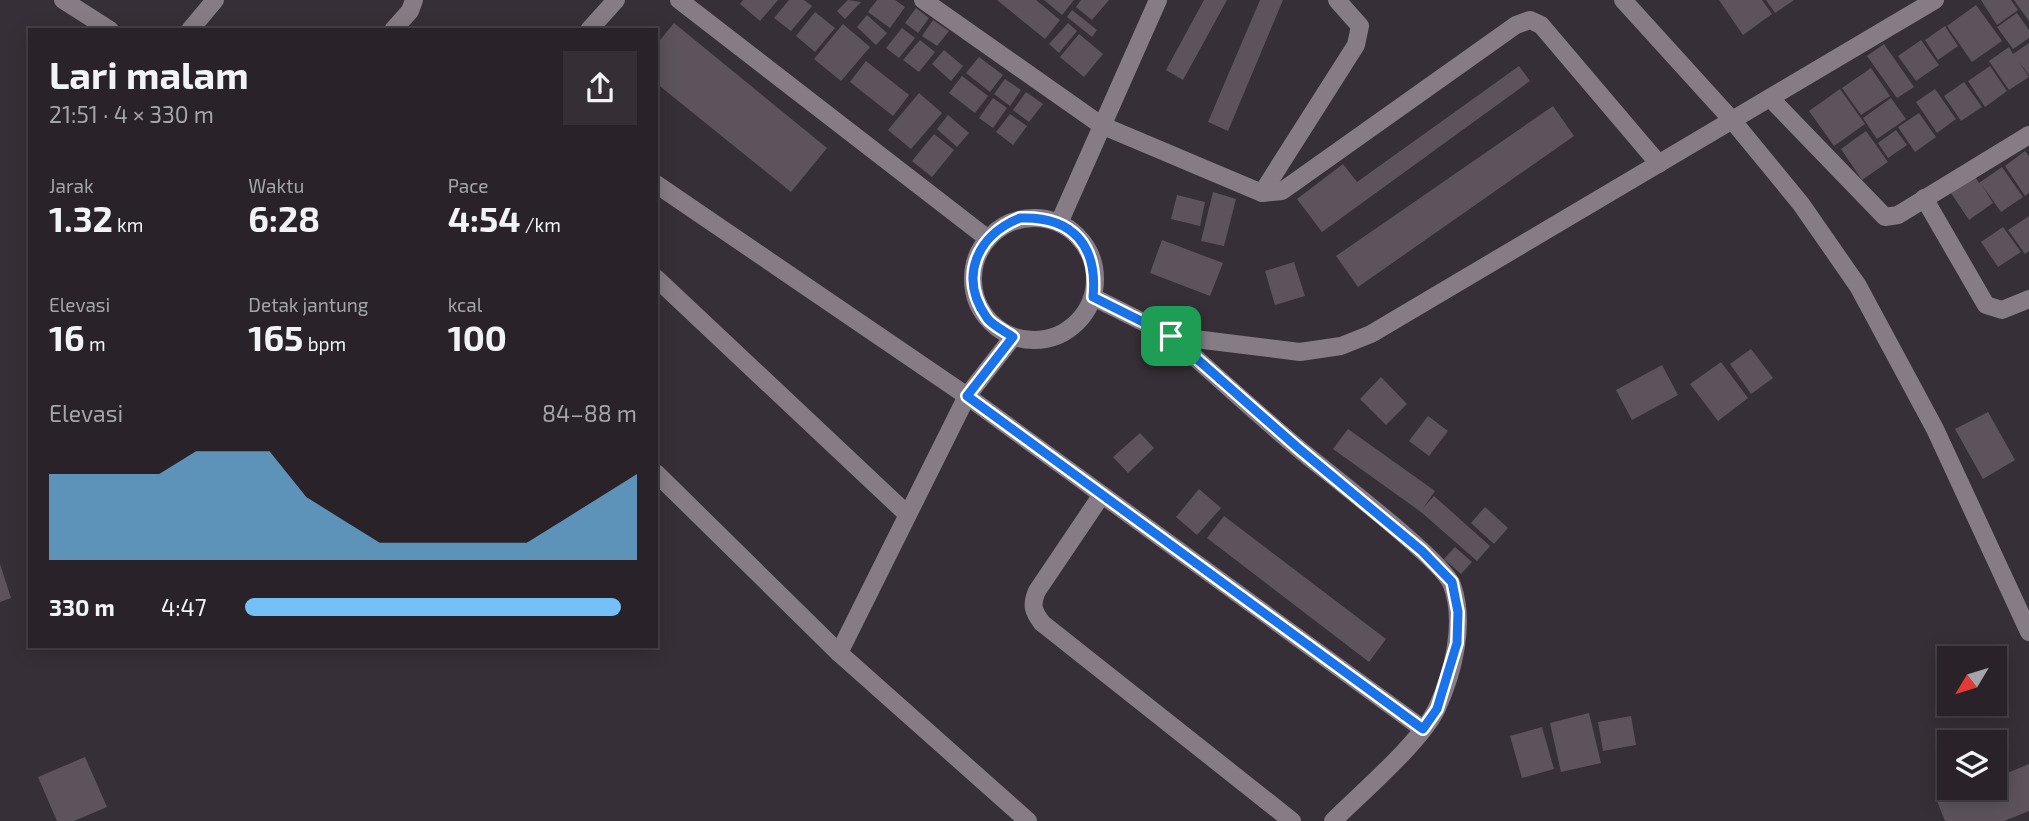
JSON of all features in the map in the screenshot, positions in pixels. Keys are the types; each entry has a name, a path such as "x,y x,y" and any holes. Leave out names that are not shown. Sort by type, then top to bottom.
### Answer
{"street":[{"path":"63,0 107,28"},
{"path":"192,28 215,0"},
{"path":"395,28 410,11 414,0"},
{"path":"591,28 616,0"},
{"path":"679,0 987,238"},
{"path":"923,0 1101,125 1262,193 1282,191 1516,25 1530,20 1541,25 1659,164"},
{"path":"1059,223 1158,0"},
{"path":"1262,193 1356,45 1360,26 1337,0"},
{"path":"1623,0 1732,120 1801,204 1858,286 1935,429 2029,632"},
{"path":"1171,336 1300,352 1341,346 1371,334 1935,0"},
{"path":"1771,99 1885,217 1898,215 2029,135"},
{"path":"658,185 967,396 1423,729"},
{"path":"1924,198 1986,305 2002,310 2029,299"},
{"path":"1020,218 1040,218 1059,223 1077,235 1090,254 1095,275 1093,297 1081,318 1062,334 1038,340 1013,337 989,320 974,294 974,265 987,238 1002,225 1020,218"},
{"path":"658,280 908,514"},
{"path":"1093,297 1171,336 1297,447 1422,551 1452,582 1458,612 1457,643 1437,709 1423,729 1333,821"},
{"path":"839,653 967,396 1013,337"},
{"path":"658,475 839,653 1028,821"},
{"path":"1101,496 1037,591 1032,602 1034,612 1042,623 1292,821"}],"building":[{"path":"743,0 778,0 760,21 740,4"},
{"path":"789,0 804,0 812,6 791,31 774,18"},
{"path":"848,0 861,2 845,19 837,11"},
{"path":"877,0 895,0 905,7 890,28 868,12"},
{"path":"997,0 1036,0 1060,20 1045,39"},
{"path":"1044,0 1074,0 1062,15"},
{"path":"1081,0 1109,0 1092,20 1076,7"},
{"path":"1204,0 1227,0 1183,80 1166,70"},
{"path":"1260,0 1283,0 1228,131 1208,122"},
{"path":"1719,0 1762,0 1772,14 1743,35"},
{"path":"1766,0 1794,0 1775,13"},
{"path":"1981,0 2011,0 2018,10 1997,25"},
{"path":"2014,0 2029,0 2029,21"},
{"path":"1976,5 2002,41 1972,62 1947,26"},
{"path":"916,8 929,18 918,33 905,23"},
{"path":"1072,10 1097,30 1092,37 1067,17"},
{"path":"815,12 835,28 815,52 796,36"},
{"path":"2017,13 2029,30 2029,38 2013,49 1997,27"},
{"path":"867,15 887,33 876,45 857,27"},
{"path":"933,20 949,31 937,46 922,36"},
{"path":"674,23 827,148 791,192 658,85 658,43"},
{"path":"1068,23 1077,31 1059,53 1049,44"},
{"path":"843,24 870,47 841,81 814,59"},
{"path":"1945,26 1958,46 1938,60 1925,40"},
{"path":"902,28 915,38 899,58 886,48"},
{"path":"1079,34 1103,54 1084,77 1060,57"},
{"path":"920,40 935,52 919,72 903,60"},
{"path":"1921,40 1939,65 1916,81 1898,56"},
{"path":"2029,43 2029,75 2019,62 2029,77 2009,90 1989,61 2009,47 2013,54"},
{"path":"1884,44 1914,87 1897,98 1867,56"},
{"path":"944,50 963,66 951,81 932,64"},
{"path":"979,57 1003,75 990,92 966,73"},
{"path":"866,61 909,95 893,116 850,82"},
{"path":"1519,66 1530,81 1322,232 1297,199 1343,164 1357,182"},
{"path":"1990,66 2007,91 1985,107 1968,81"},
{"path":"1871,68 1890,96 1861,115 1842,88"},
{"path":"962,76 988,96 975,113 949,93"},
{"path":"1005,79 1021,90 1010,106 994,94"},
{"path":"1964,82 1982,107 1961,121 1944,96"},
{"path":"1840,89 1865,124 1834,146 1809,111"},
{"path":"1935,89 1956,119 1937,133 1916,102"},
{"path":"1026,92 1043,104 1029,122 1013,110"},
{"path":"919,93 942,113 911,149 888,130"},
{"path":"993,98 1007,108 993,128 979,118"},
{"path":"1891,98 1906,119 1877,139 1863,118"},
{"path":"1553,106 1574,136 1358,287 1336,256"},
{"path":"1919,113 1936,137 1915,152 1898,127"},
{"path":"1010,114 1027,126 1013,145 996,132"},
{"path":"948,115 969,133 957,147 937,129"},
{"path":"1896,130 1907,145 1888,158 1878,143"},
{"path":"1866,131 1888,162 1862,180 1841,149"},
{"path":"934,134 954,150 932,177 912,161"},
{"path":"2025,151 2029,156 2029,193 2025,196 2005,166"},
{"path":"2002,167 2023,197 2001,212 1982,185 1993,203 1969,220 1947,187 1971,170 1979,183"},
{"path":"1213,192 1236,199 1224,246 1201,241"},
{"path":"1177,195 1205,202 1200,226 1171,219"},
{"path":"2029,216 2029,251 2025,254 2008,230"},
{"path":"2003,227 2021,252 1998,267 1981,242"},
{"path":"1162,240 1223,263 1210,296 1150,273"},
{"path":"1294,262 1305,296 1275,305 1265,271"},
{"path":"1751,349 1773,378 1751,394 1730,364"},
{"path":"1721,362 1748,398 1718,421 1690,384"},
{"path":"1662,365 1678,395 1632,420 1616,390"},
{"path":"1381,377 1407,404 1386,425 1360,399"},
{"path":"1988,412 2015,460 1983,479 1955,429"},
{"path":"1428,416 1448,431 1429,456 1409,441"},
{"path":"1348,429 1435,491 1423,508 1434,496 1490,546 1477,561 1421,512 1333,449"},
{"path":"1140,433 1154,448 1128,473 1113,457"},
{"path":"1199,489 1221,508 1197,535 1176,517"},
{"path":"1485,507 1508,528 1494,544 1471,523"},
{"path":"1224,516 1386,639 1369,662 1207,538"},
{"path":"1455,547 1472,562 1461,574 1444,559"},
{"path":"0,564 11,598 0,602"},
{"path":"1589,713 1601,763 1561,772 1550,723"},
{"path":"1631,716 1636,745 1603,751 1598,722"},
{"path":"1542,727 1554,769 1522,778 1510,736"},
{"path":"85,757 107,807 74,821 57,821 38,777"},
{"path":"2029,764 2029,811 2004,821 1945,821 1937,801 1940,800 2007,800 2007,773"}],"route":[{"path":"1020,218 1040,218 1059,223 1077,235 1090,254 1095,275 1093,297 1171,336 1297,447 1422,551 1452,582 1458,612 1457,643 1437,709 1423,729 967,396 1013,337 989,320 974,294 974,265 987,238 1002,225 1020,218"}]}
